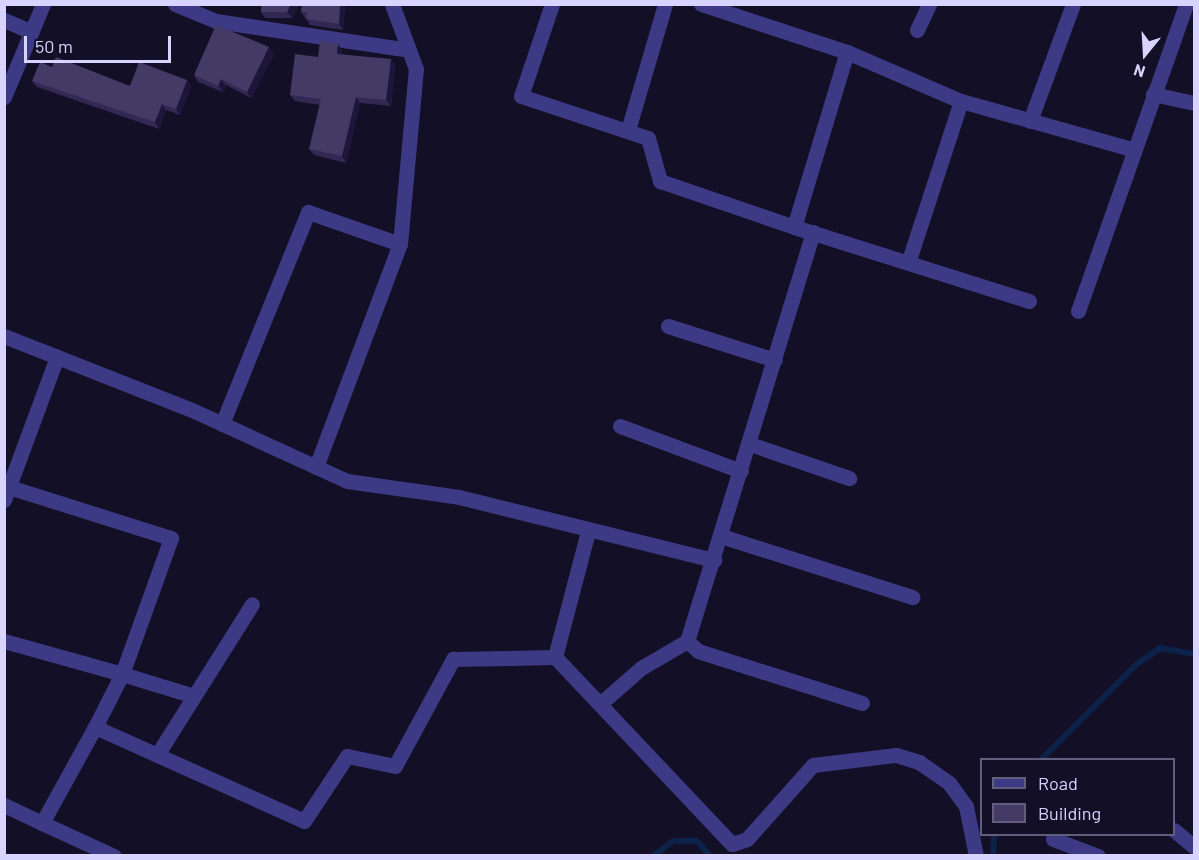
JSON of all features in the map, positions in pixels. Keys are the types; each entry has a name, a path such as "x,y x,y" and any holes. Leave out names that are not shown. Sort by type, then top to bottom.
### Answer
{"street":[{"path":"4,97 43,4"},
{"path":"175,4 216,21 409,50"},
{"path":"316,467 400,244 416,69 392,4"},
{"path":"552,4 521,96 648,138 660,181 794,227 909,260 1029,301"},
{"path":"628,130 665,4"},
{"path":"701,4 847,52 961,101 1132,149"},
{"path":"917,30 928,4"},
{"path":"1030,121 1073,4"},
{"path":"1078,311 1132,149 1186,4"},
{"path":"4,20 32,32"},
{"path":"794,227 847,52"},
{"path":"1153,94 1194,103"},
{"path":"909,260 961,101"},
{"path":"222,424 308,212 400,244"},
{"path":"601,703 641,668 687,640 722,536 813,232"},
{"path":"668,326 775,360"},
{"path":"4,336 222,424 347,481 459,497 588,531 714,560"},
{"path":"42,823 122,674 171,538 7,494 57,357"},
{"path":"620,426 741,471"},
{"path":"750,444 849,478"},
{"path":"555,657 588,531"},
{"path":"722,536 912,597"},
{"path":"157,754 252,604"},
{"path":"687,640 698,651 862,703"},
{"path":"4,641 194,696"},
{"path":"94,727 304,821 346,756 395,766 453,658 555,657 732,844 747,839 813,765 896,755 919,762 949,783 966,807 976,855"},
{"path":"4,805 114,855"},
{"path":"1175,832 1194,847"},
{"path":"1053,839 1098,855"}],"building":[{"path":"262,4 291,4 287,12 261,12"},
{"path":"302,4 340,4 339,24 306,19 307,12 301,12"},
{"path":"216,25 269,47 247,92 221,79 218,86 194,75"},
{"path":"320,41 338,44 337,54 391,59 386,100 356,97 342,156 309,149 321,99 290,95 295,54 318,57"},
{"path":"56,57 130,86 139,62 187,80 176,109 162,104 155,122 32,81 40,62 52,67"}],"waterway":[{"path":"1043,758 1137,664 1160,648 1194,654"},
{"path":"993,856 994,836"},
{"path":"653,856 674,841 697,841 710,856"}]}
